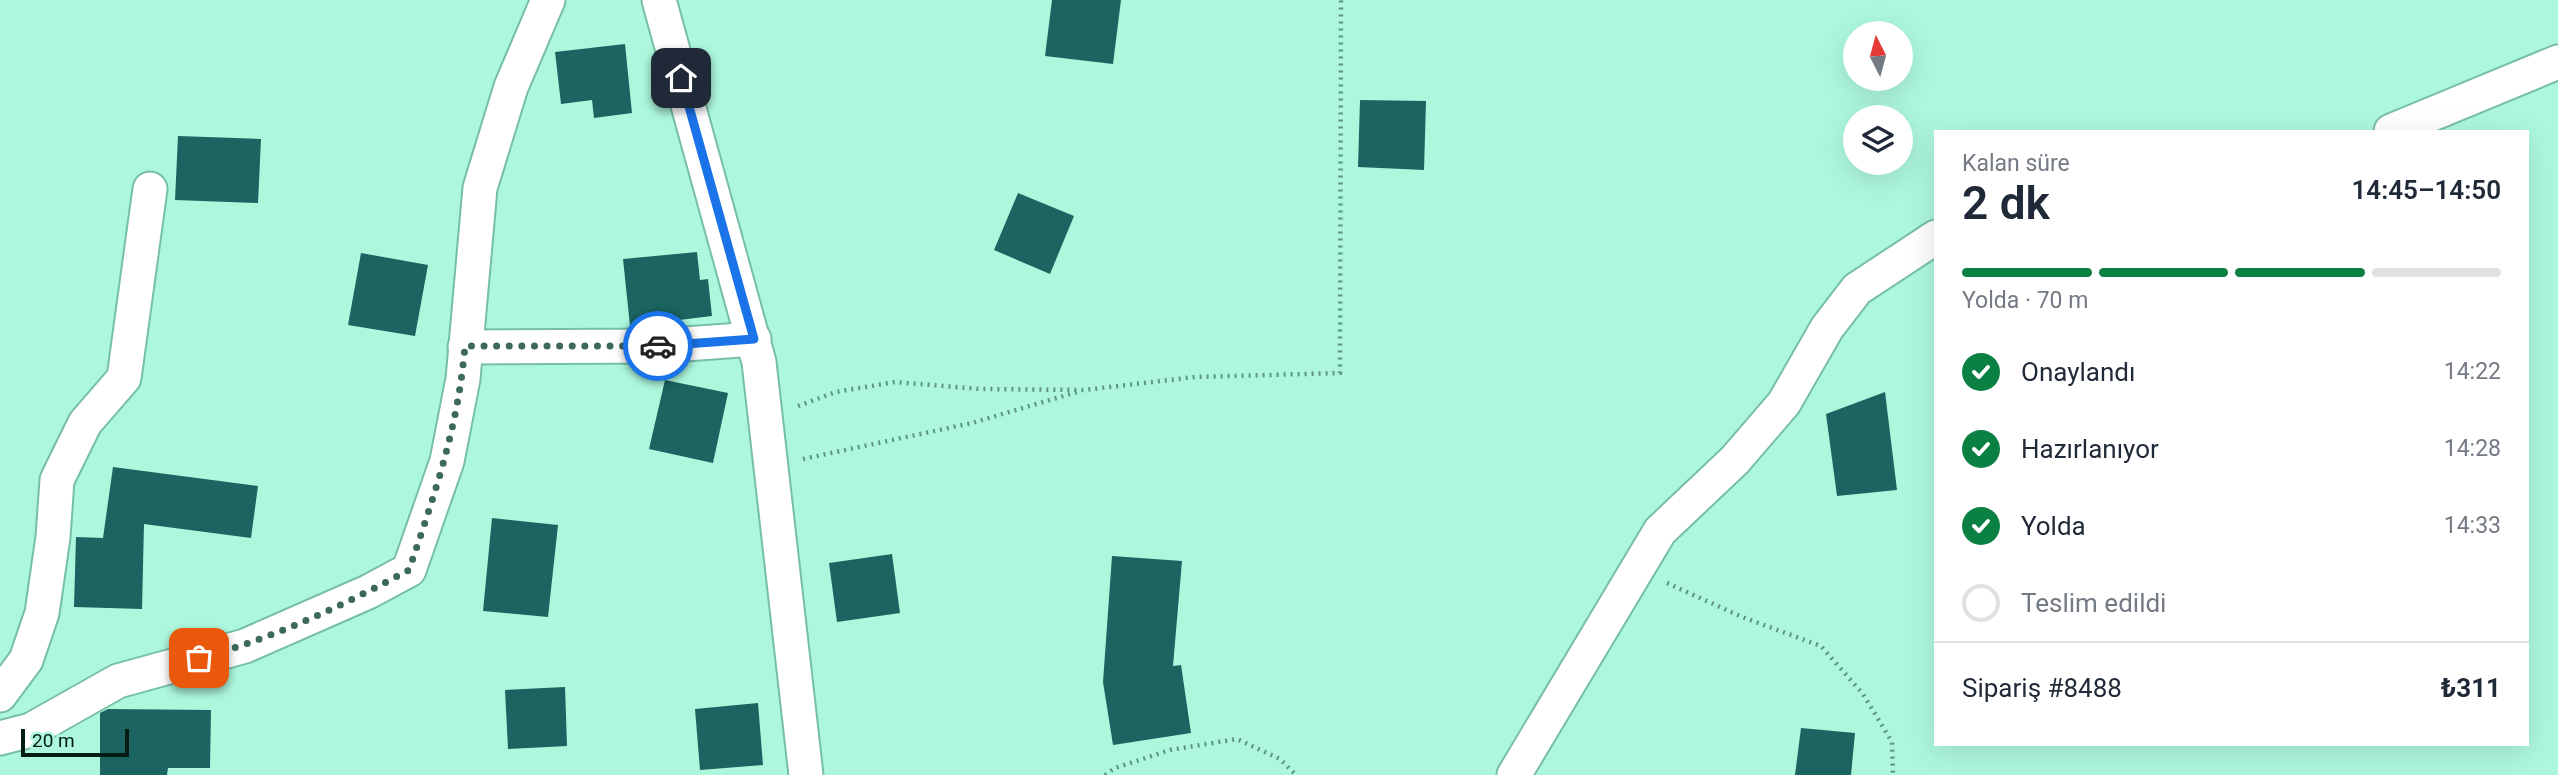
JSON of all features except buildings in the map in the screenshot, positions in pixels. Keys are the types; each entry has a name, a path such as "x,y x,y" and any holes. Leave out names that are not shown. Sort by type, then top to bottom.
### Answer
{"street":[{"path":"0,738 31,730 118,681 245,646 368,592 409,570 447,461 463,379 480,188 511,87 548,0"},
{"path":"659,0 754,339 772,465 806,775"},
{"path":"2393,130 2558,62"},
{"path":"0,695 26,660 42,613 57,480 85,423 124,377 150,189"},
{"path":"1514,775 1660,531 1735,460 1784,403 1827,328 1857,289 1934,238"},
{"path":"465,346 658,346 754,339"}],"path":[{"path":"766,418 836,392 895,382 980,389 1084,390 1195,377 1340,373 1341,0"},
{"path":"772,465 972,423 1084,390"},
{"path":"1637,569 1742,617 1821,646 1863,694 1892,741 1894,775"},
{"path":"1105,775 1115,768 1170,750 1237,739 1280,759 1296,775"}],"way so far":[{"path":"199,658 245,646 368,592 409,570 447,461 463,379 465,346 658,346"}],"route":[{"path":"658,346 754,339 681,78"}]}
